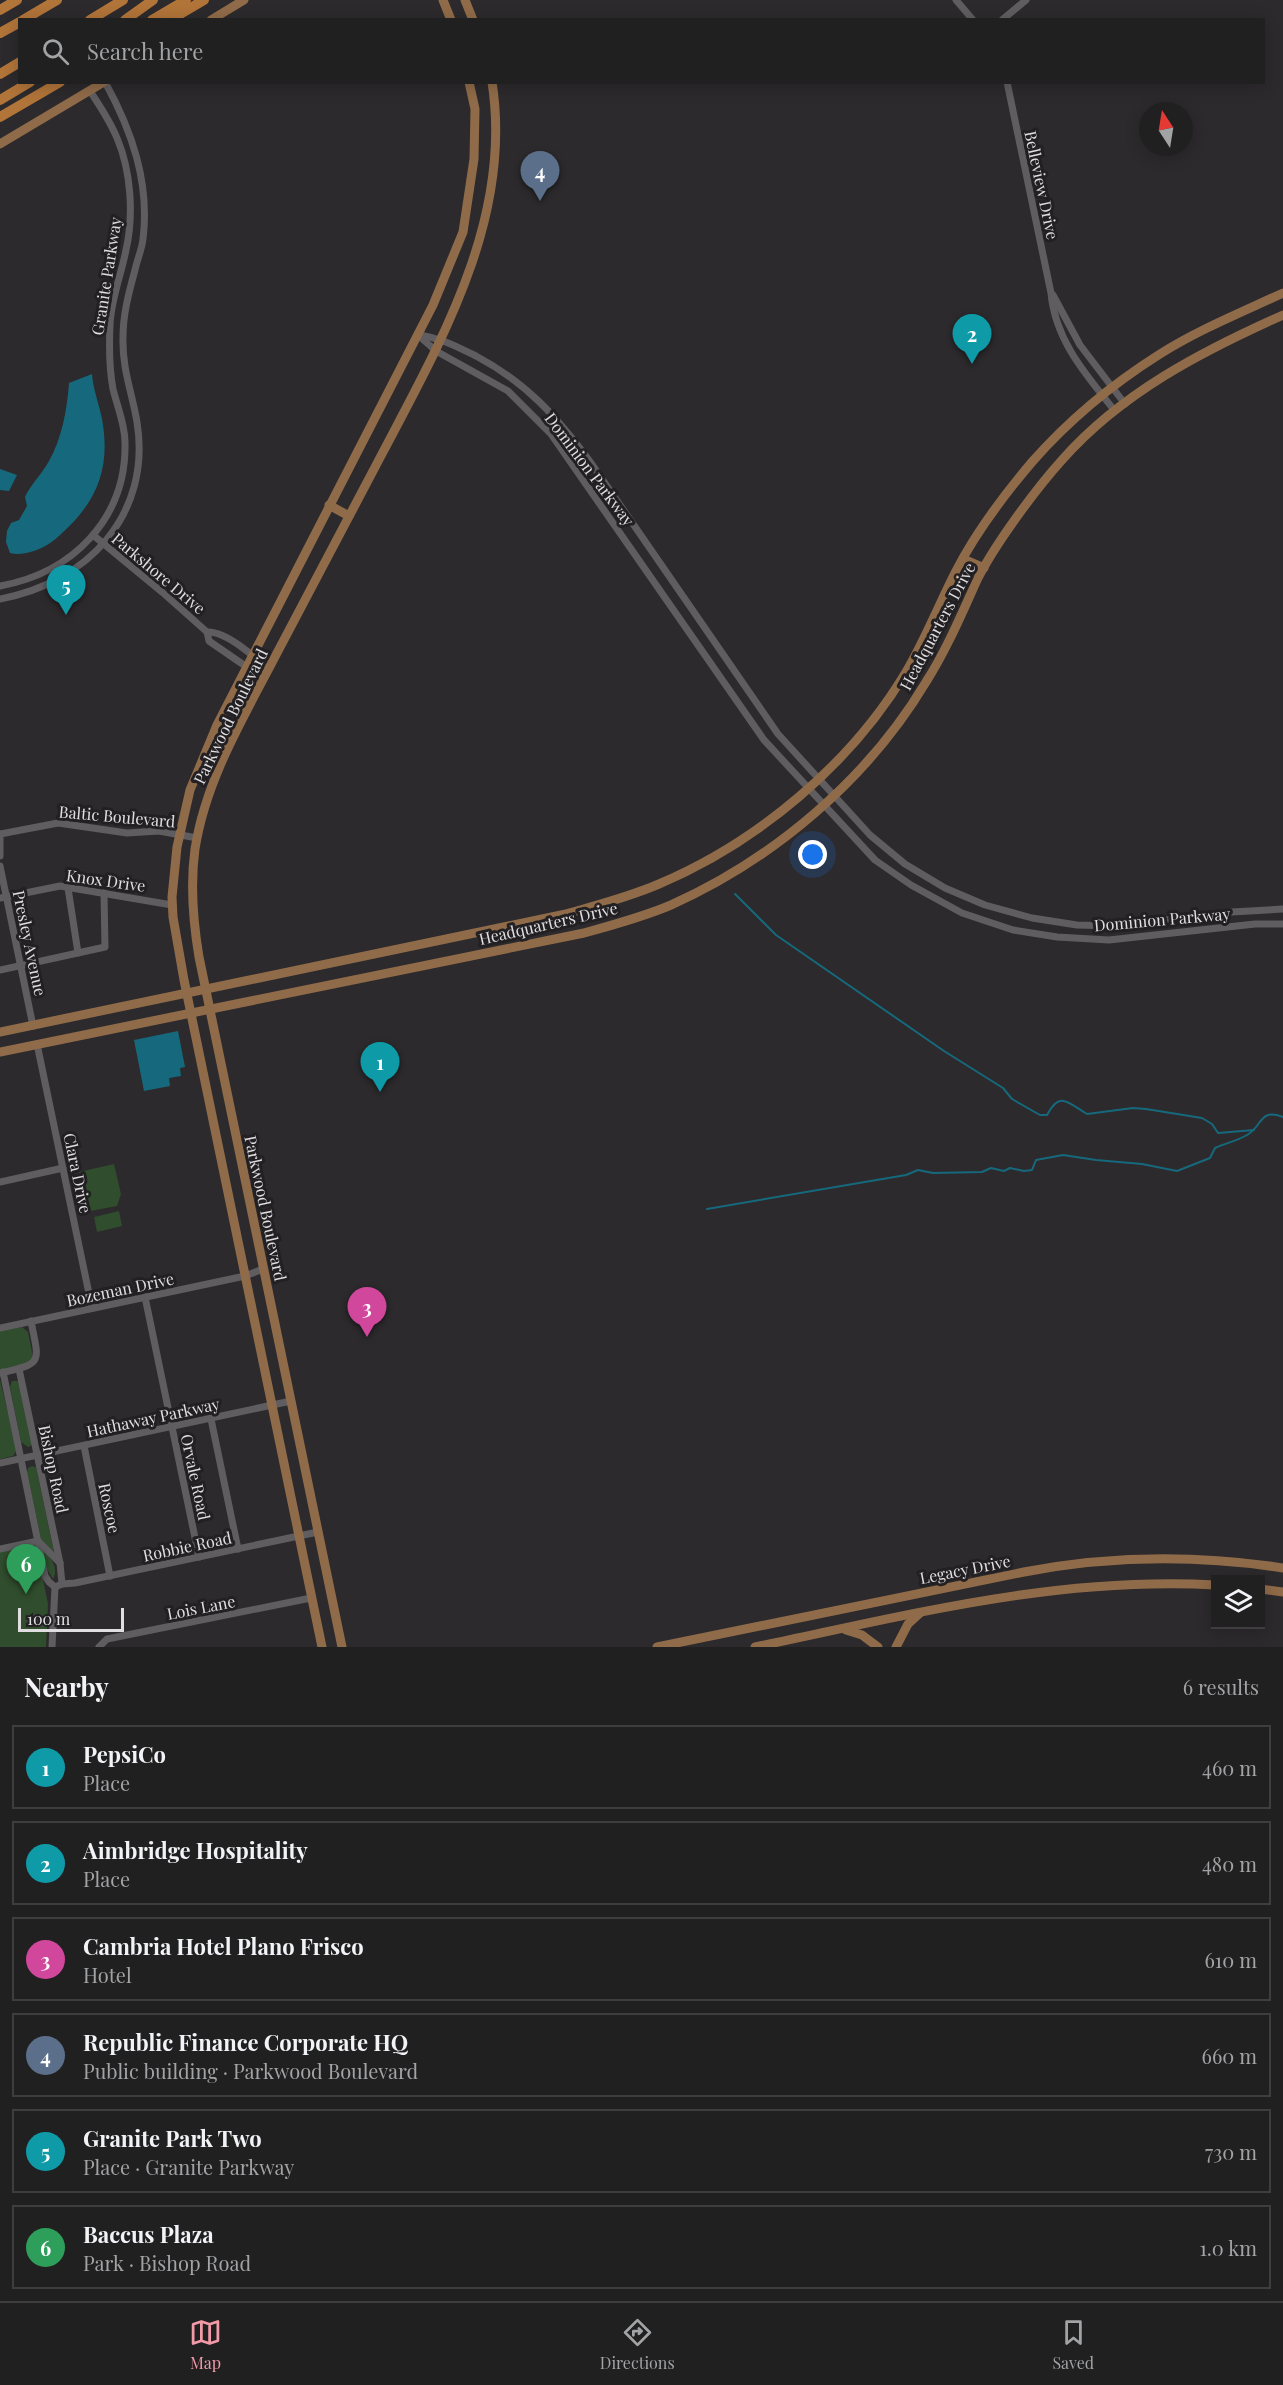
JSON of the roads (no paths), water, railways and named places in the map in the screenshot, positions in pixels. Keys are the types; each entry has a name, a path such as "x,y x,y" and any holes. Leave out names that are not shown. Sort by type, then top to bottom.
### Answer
{"highway":[{"path":"0,10 17,0"},
{"path":"26,18 57,0"},
{"path":"93,18 123,0"},
{"path":"128,18 153,0"},
{"path":"155,18 186,0"},
{"path":"173,18 204,0"},
{"path":"0,33 18,23"},
{"path":"0,74 18,63"},
{"path":"0,100 27,84"},
{"path":"0,117 57,84"}],"main road":[{"path":"214,18 244,0"},
{"path":"442,0 450,18"},
{"path":"465,0 472,18"},
{"path":"0,144 101,84"},
{"name":"Parkwood Boulevard","path":"321,1647 187,994 172,905 174,872 179,835 190,790 205,751 439,294 463,232 474,159 475,109 469,84"},
{"name":"Parkwood Boulevard","path":"342,1647 196,940 193,901 197,838 223,759 442,339 475,255 492,188 496,138 492,84"},
{"path":"474,159 494,160"},
{"name":"Headquarters Drive","path":"0,1032 566,914 613,901 661,883 714,855 766,821 819,777 863,732 897,686 963,559 997,506 1053,440 1103,396 1160,354 1283,293"},
{"path":"1245,310 1254,328"},
{"name":"Headquarters Drive","path":"0,1052 554,939 632,919 681,900 737,869 824,804 864,765 910,709 944,652 984,568 1062,460 1115,411 1196,357 1283,315"},
{"path":"329,505 349,516"},
{"path":"963,559 984,568"},
{"path":"33,1026 37,1044"},
{"path":"221,1159 240,1155"},
{"name":"Legacy Drive","path":"657,1647 1024,1572 1069,1566 1153,1560 1242,1563 1283,1568"},
{"name":"Legacy Drive","path":"755,1647 1002,1596 1080,1586 1141,1583 1211,1585"},
{"path":"1265,1590 1283,1592"},
{"path":"896,1647 908,1624 920,1613"},
{"path":"840,1629 862,1635 878,1647"}],"street":[{"path":"956,0 971,18"},
{"path":"1004,18 1026,0"},
{"name":"Granite Parkway","path":"1,599 32,592 77,569 104,545 122,518 133,488 138,460 137,423 123,366 123,353 127,300 143,240 143,188 140,164 129,129 105,84"},
{"name":"Belleview Drive","path":"1007,84 1053,312 1059,331 1074,357 1115,411"},
{"name":"Granite Parkway","path":"0,586 28,580 53,569 93,535 110,510 123,475 125,441 113,388 109,352 115,290 127,249 130,216 129,188 118,140 90,91"},
{"path":"129,188 143,188"},
{"name":"Belleview Drive","path":"1051,293 1080,345 1125,404"},
{"name":"Dominion Parkway","path":"418,335 442,339 491,364 524,386 565,428 778,734 870,835 905,864 945,888 985,905 1032,918 1077,925 1115,926 1232,912 1283,909"},
{"name":"Dominion Parkway","path":"418,335 436,351 508,391 551,434 764,740 875,860 911,885 962,913 1013,930 1057,937 1109,940 1255,924 1283,924"},
{"path":"109,352 123,353"},
{"path":"530,412 541,402"},
{"name":"Parkshore Drive","path":"93,535 207,632 209,641 247,667 268,670"},
{"path":"0,586 1,599"},
{"name":"Parkshore Drive","path":"207,632 216,631 253,655 268,670"},
{"path":"707,659 719,651"},
{"name":"Baltic Boulevard","path":"0,834 58,823 127,833 159,831 197,838"},
{"path":"0,834 0,856"},
{"name":"Presley Avenue","path":"0,866 3,898 21,965 33,1026"},
{"name":"Knox Drive","path":"3,898 48,888 68,888 172,905"},
{"path":"68,888 78,953"},
{"path":"0,970 105,947 104,893"},
{"path":"1159,921 1161,935"},
{"name":"Clara Drive","path":"37,1044 92,1308"},
{"path":"0,1182 63,1168"},
{"name":"Bozeman Drive","path":"0,1328 245,1276 265,1274"},
{"name":"Orvale Road","path":"145,1297 199,1557"},
{"path":"19,1369 33,1365 37,1354 31,1321"},
{"name":"Bishop Road","path":"52,1647 58,1585 60,1563 19,1369 2,1373 45,1576 48,1582 58,1585"},
{"name":"Hathaway Parkway","path":"0,1463 291,1401"},
{"path":"211,1419 238,1549"},
{"name":"Roscoe","path":"84,1446 110,1576"},
{"name":"Robbie Road","path":"58,1585 75,1584 318,1532"},
{"path":"0,1549 38,1541 60,1563"},
{"name":"Lois Lane","path":"99,1647 107,1640 311,1598"}],"water":[{"path":"92,374 102,419 104,453 102,469 92,497 73,523 55,539 30,552 10,553 6,542 7,531 11,523 19,520 27,506 25,497 54,452 63,424 69,383"},
{"path":"0,469 17,475 9,491 0,490"},
{"path":"178,1031 185,1067 180,1068 181,1076 169,1078 170,1086 144,1091 134,1040"}],"waterway":[{"path":"735,894 776,935 944,1051 1003,1088 1012,1099 1040,1115 1047,1115 1056,1103 1065,1101 1087,1114 1133,1108 1146,1109 1202,1118 1212,1124 1218,1133 1254,1130"},
{"path":"707,1209 906,1175 918,1170 933,1173 982,1172 991,1168 1004,1171 1010,1168 1032,1170 1036,1160 1063,1155 1142,1164 1177,1171 1210,1158 1215,1148 1247,1135 1265,1116 1283,1117"}],"place":[{"name":"Republic Finance Corporate HQ","path":"540,201"},
{"name":"Aimbridge Hospitality","path":"972,364"},
{"name":"Granite Park Two","path":"66,615"},
{"name":"PepsiCo","path":"380,1092"},
{"name":"Cambria Hotel Plano Frisco","path":"367,1337"},
{"name":"Baccus Plaza","path":"26,1594"}]}
